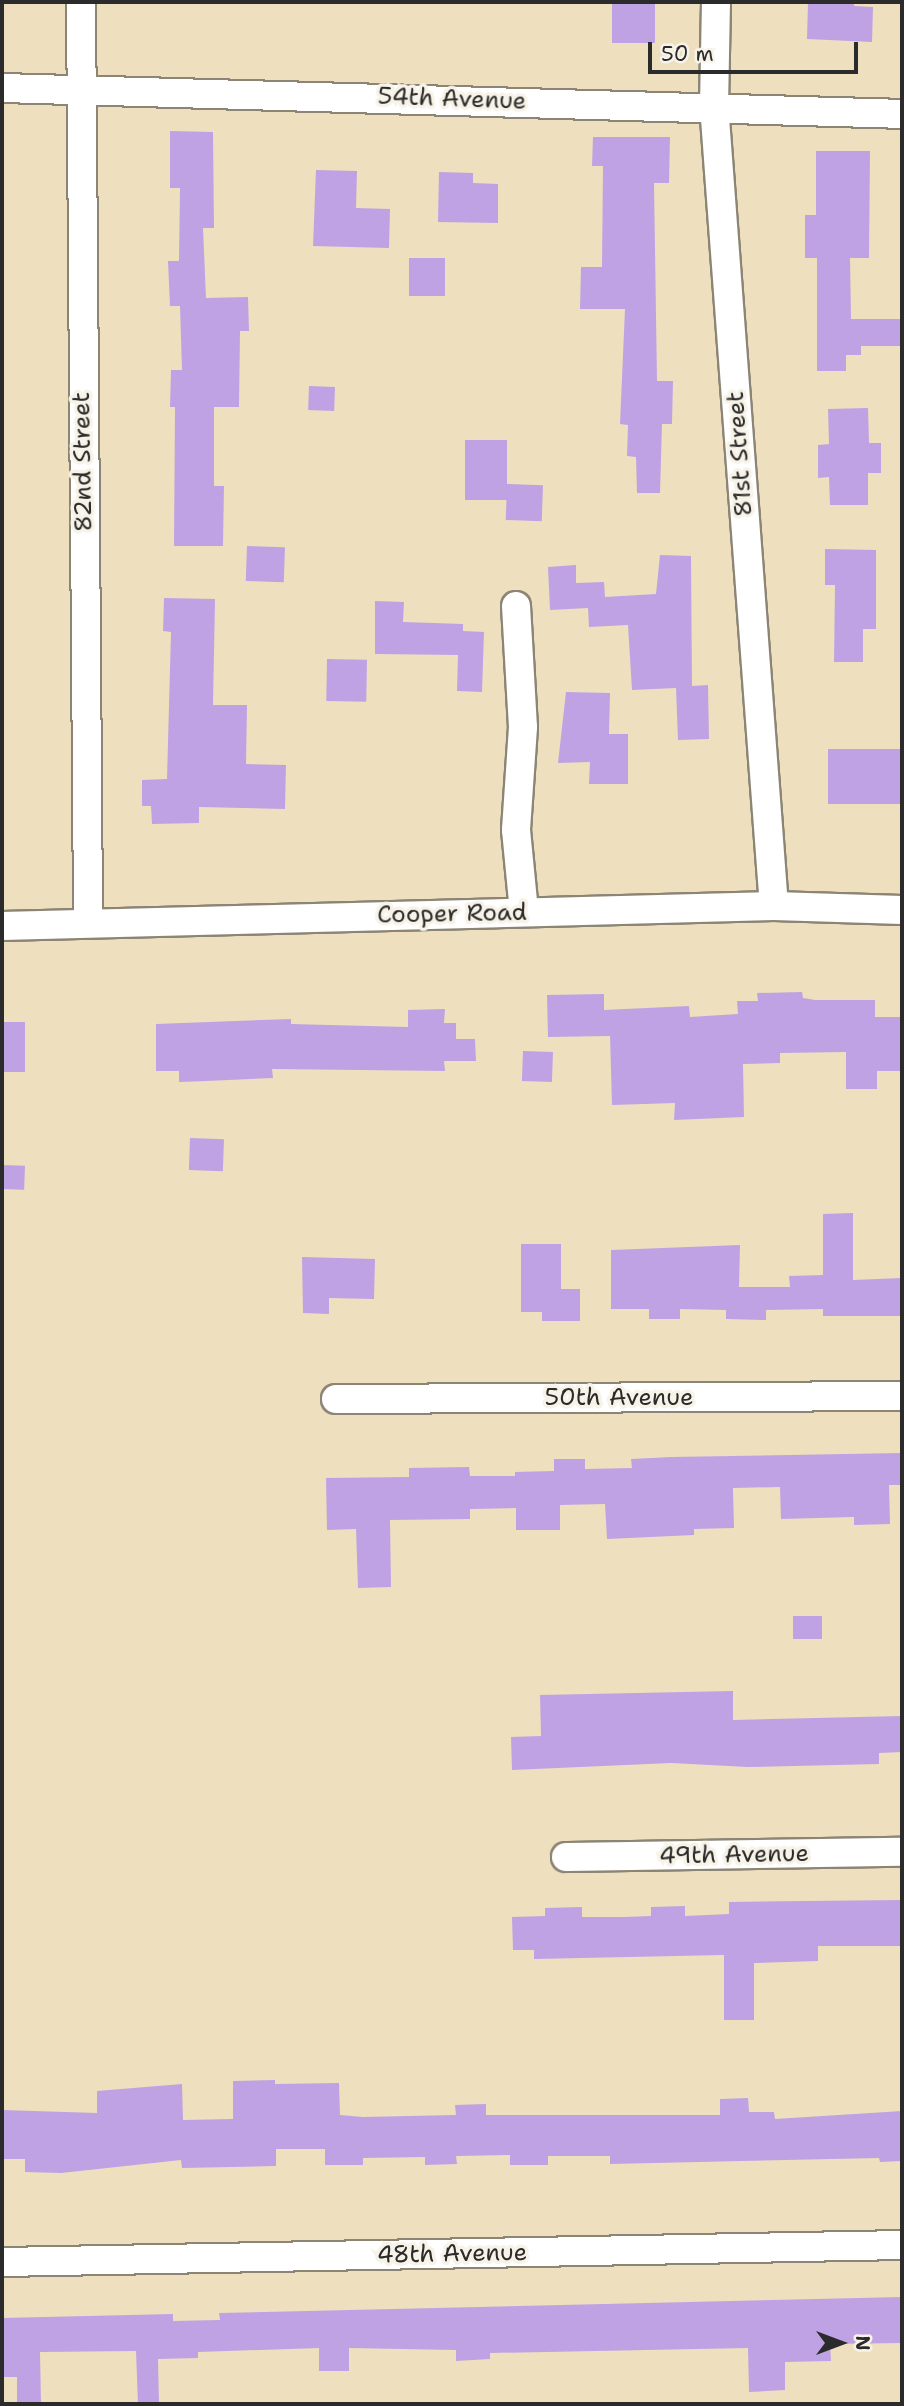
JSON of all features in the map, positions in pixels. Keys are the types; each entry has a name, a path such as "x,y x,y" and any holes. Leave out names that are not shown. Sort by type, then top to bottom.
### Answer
{"street":[{"name":"82nd Street","path":"81,2 78,89 88,923"},
{"name":"81st Street","path":"716,2 714,106 774,906"},
{"name":"54th Avenue","path":"2,88 714,106 748,112 902,114"},
{"path":"516,606 523,727 516,830 524,912"},
{"name":"Cooper Road","path":"2,926 774,906 902,910"},
{"name":"50th Avenue","path":"336,1399 902,1396"},
{"name":"49th Avenue","path":"566,1857 902,1852"},
{"name":"48th Avenue","path":"2,2262 902,2245"}],"building":[{"path":"612,2 655,2 655,43 612,43"},
{"path":"808,2 854,2 854,6 873,7 872,42 807,39"},
{"path":"170,131 213,132 214,228 203,228 206,298 248,297 249,331 240,331 239,407 214,407 214,486 224,486 223,546 174,546 175,407 170,407 171,370 182,370 180,306 170,306 168,261 179,261 180,188 170,188"},
{"path":"593,137 670,137 669,183 654,183 657,381 673,381 672,424 662,424 660,493 637,493 636,457 627,456 628,425 620,424 625,309 580,309 581,267 602,267 603,166 592,166"},
{"path":"816,151 870,151 869,258 850,258 851,319 902,319 902,346 861,346 861,355 846,355 846,371 817,371 817,258 805,258 805,215 816,215"},
{"path":"316,170 357,171 356,208 390,209 389,248 313,246"},
{"path":"439,172 473,173 473,183 498,184 498,223 438,222"},
{"path":"409,258 445,258 445,296 409,296"},
{"path":"309,386 335,387 334,411 308,410"},
{"path":"868,408 869,443 881,443 881,473 868,473 868,505 830,505 829,477 818,478 818,445 829,444 828,409"},
{"path":"465,440 507,440 507,500 465,500"},
{"path":"507,484 543,485 542,521 506,520"},
{"path":"247,546 285,547 284,582 246,581"},
{"path":"825,549 876,550 876,629 863,629 863,662 834,662 835,585 825,585"},
{"path":"660,555 691,556 692,686 708,685 709,739 678,740 676,688 632,690 628,625 589,627 588,608 550,610 548,567 576,565 576,583 604,582 605,597 656,594"},
{"path":"164,598 215,599 213,705 247,705 246,764 286,765 285,809 199,807 199,823 152,824 151,806 142,806 142,780 167,779 171,632 163,631"},
{"path":"375,601 404,602 403,622 463,624 463,631 484,632 482,692 457,691 458,655 375,654"},
{"path":"327,659 367,660 366,702 326,701"},
{"path":"566,692 610,693 609,734 628,734 628,784 589,784 590,762 558,763"},
{"path":"828,749 902,749 902,804 828,804"},
{"path":"802,992 803,998 815,1000 875,1000 875,1017 902,1017 902,1071 877,1071 877,1089 846,1089 846,1052 780,1053 780,1063 743,1064 744,1117 674,1120 675,1103 612,1105 610,1036 548,1037 547,995 604,994 604,1010 689,1006 690,1017 738,1014 737,1001 758,1001 757,993"},
{"path":"445,1009 444,1023 456,1023 456,1039 475,1039 476,1061 444,1061 445,1071 272,1069 273,1078 179,1082 179,1071 156,1071 156,1024 291,1019 291,1024 408,1027 408,1010"},
{"path":"2,1022 25,1022 25,1072 2,1072"},
{"path":"523,1051 553,1052 552,1082 522,1081"},
{"path":"190,1138 224,1139 223,1171 189,1170"},
{"path":"2,1165 25,1166 24,1190 2,1189"},
{"path":"853,1213 853,1280 902,1278 902,1316 823,1316 823,1309 766,1310 766,1320 726,1319 726,1310 680,1309 680,1319 649,1319 649,1309 611,1309 611,1250 740,1245 739,1287 790,1287 789,1276 823,1275 823,1214"},
{"path":"521,1244 561,1244 561,1289 580,1289 580,1321 542,1321 542,1312 521,1312"},
{"path":"302,1257 375,1259 374,1299 329,1298 329,1314 303,1313"},
{"path":"902,1453 902,1485 889,1485 890,1524 854,1525 854,1517 781,1519 780,1487 733,1488 734,1528 694,1529 694,1535 607,1539 605,1504 560,1505 560,1530 516,1530 516,1508 470,1509 470,1519 390,1520 391,1587 358,1588 356,1529 327,1530 326,1478 409,1477 409,1468 469,1467 470,1476 515,1476 515,1472 554,1471 554,1459 585,1459 585,1469 632,1468 631,1459"},
{"path":"793,1616 822,1616 822,1639 793,1639"},
{"path":"733,1691 733,1720 902,1716 902,1752 879,1753 879,1764 748,1767 671,1763 512,1770 511,1737 541,1736 540,1695"},
{"path":"902,1900 902,1946 818,1946 818,1961 754,1963 754,2020 724,2020 724,1955 534,1959 534,1950 513,1950 512,1917 545,1916 545,1908 582,1907 582,1917 624,1917 651,1916 651,1907 685,1906 685,1916 729,1914 729,1902"},
{"path":"275,2080 275,2084 339,2083 340,2115 363,2117 456,2115 455,2105 486,2104 486,2115 720,2115 720,2099 748,2098 749,2112 774,2112 775,2119 902,2111 902,2161 880,2162 879,2158 610,2164 610,2156 548,2156 548,2165 510,2165 510,2155 456,2156 457,2164 425,2165 425,2157 363,2158 363,2165 325,2165 325,2149 276,2149 276,2166 182,2168 181,2160 61,2173 25,2172 25,2159 2,2159 2,2110 97,2113 97,2091 182,2084 183,2120 233,2119 233,2081"},
{"path":"902,2297 902,2343 830,2344 831,2361 785,2362 785,2390 749,2392 748,2348 490,2353 490,2359 456,2361 456,2350 349,2348 349,2371 319,2371 319,2348 198,2352 198,2358 158,2359 159,2404 138,2404 136,2351 40,2352 41,2404 17,2404 17,2377 2,2377 2,2318 173,2314 173,2321 220,2320 219,2313"}]}
